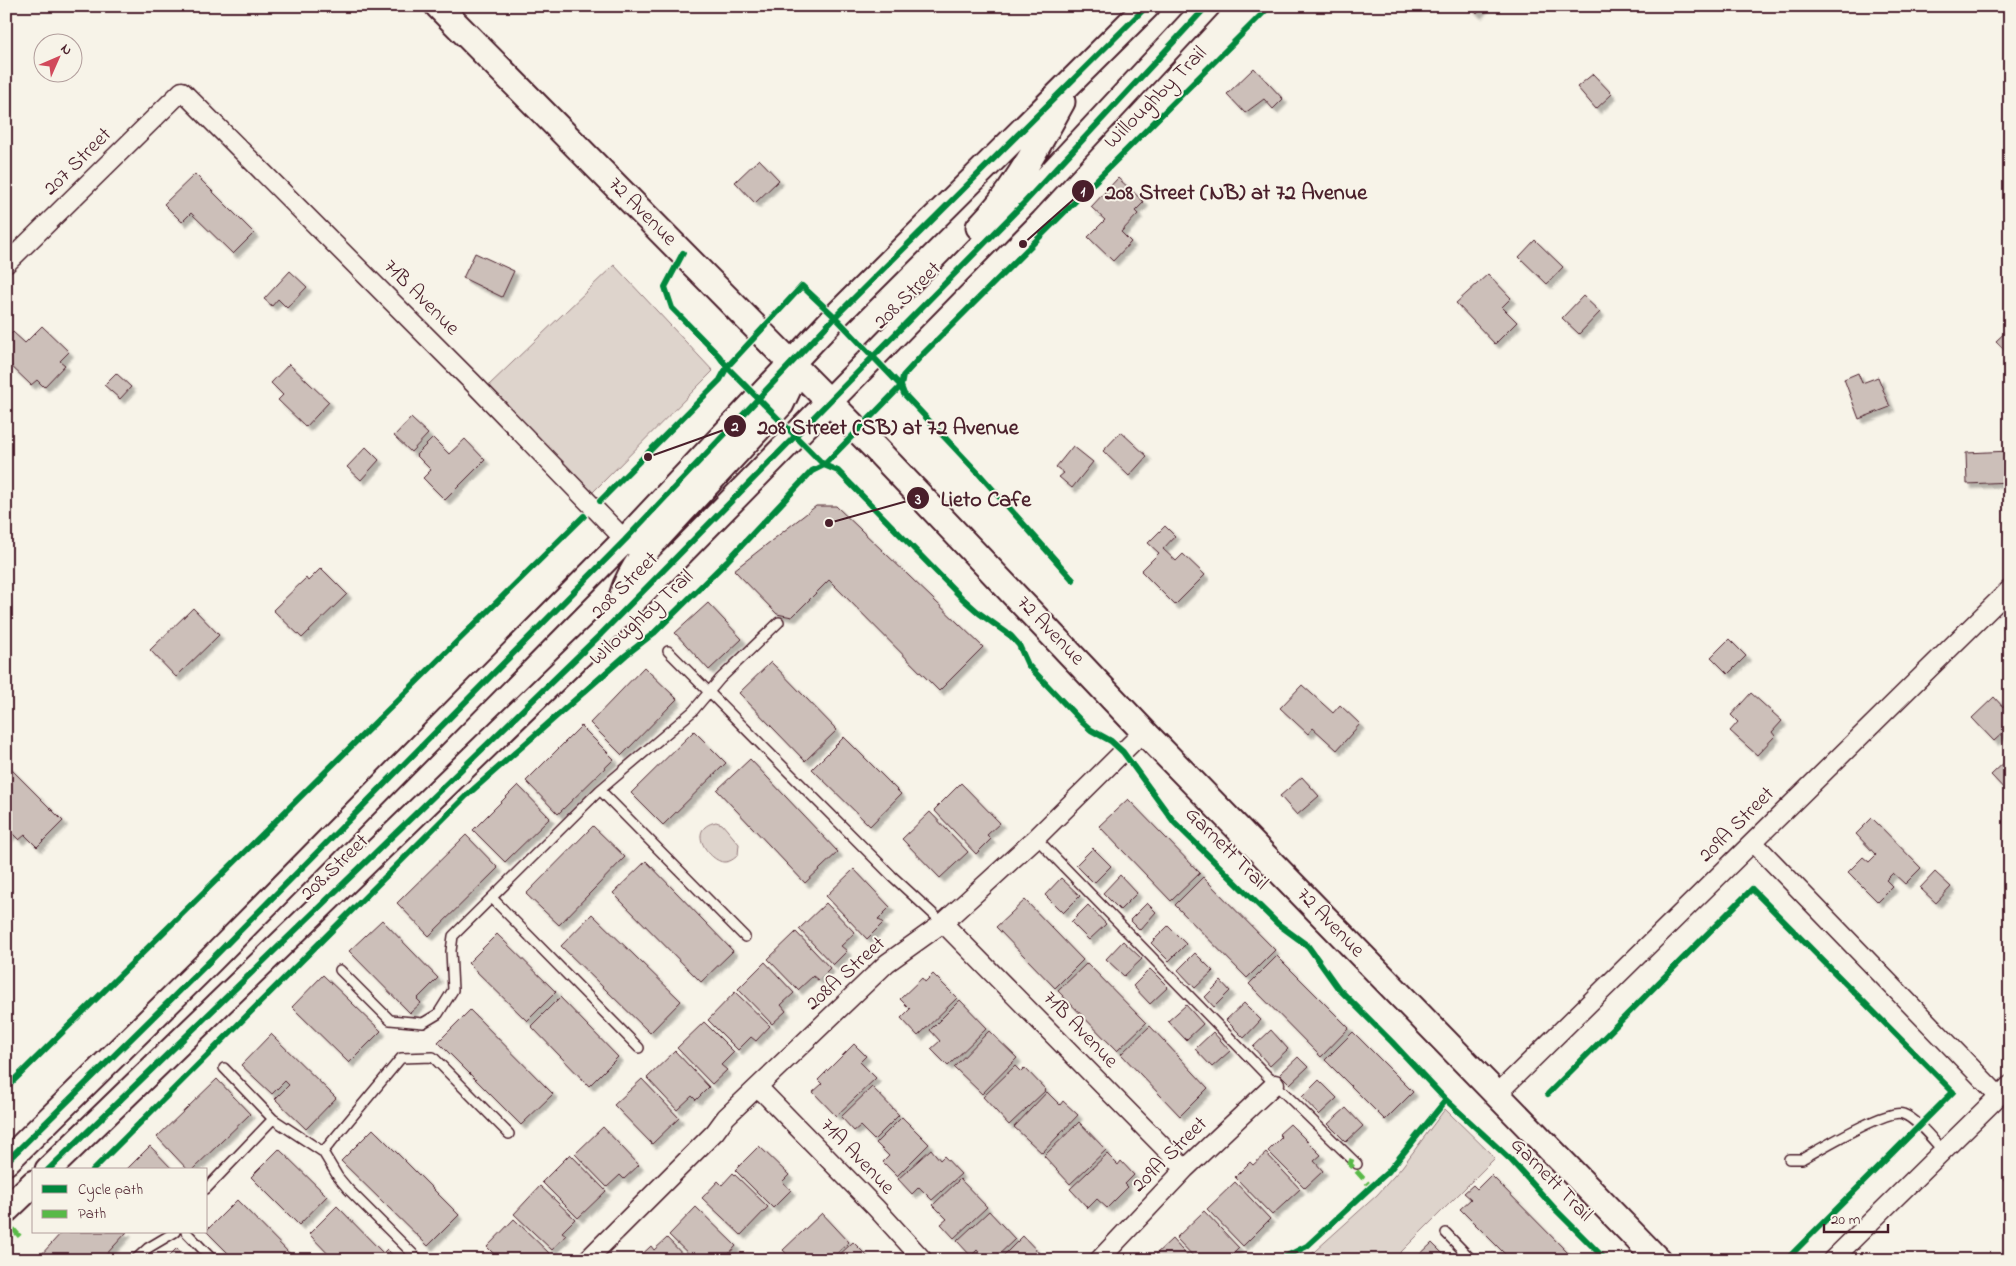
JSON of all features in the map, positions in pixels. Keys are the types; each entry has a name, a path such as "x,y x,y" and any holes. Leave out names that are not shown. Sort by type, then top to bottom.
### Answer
{"main road":[{"name":"72 Avenue","path":"438,6 829,401 1144,731 1658,1260"},
{"name":"208 Street","path":"6,1162 210,961 625,540 791,362 1147,6"},
{"name":"208 Street","path":"50,1168 601,634 1024,203 1207,6"},
{"path":"829,401 840,376 860,344 989,217 1033,154 1076,76"},
{"path":"601,634 620,604 638,561 649,546 781,404 789,387 791,362"},
{"path":"6,1210 32,1186"}],"street":[{"name":"207 Street","path":"6,264 182,90"},
{"name":"71B Avenue","path":"182,90 472,382 625,540"},
{"name":"209A Street","path":"1497,1094 2010,589"},
{"name":"208A Street","path":"586,1260 758,1087 888,963 943,923 1036,838 1144,731"},
{"path":"1753,842 2004,1090 1832,1260"},
{"name":"71B Avenue","path":"943,923 1185,1169"},
{"name":"209A Street","path":"1099,1260 1185,1169 1275,1084"},
{"name":"71A Avenue","path":"758,1087 876,1208 923,1260"}],"lane":[{"path":"340,970 390,1020 423,1023 438,1014 453,990 451,951 453,936 600,790 693,711 720,679 779,622"},
{"path":"668,650 892,876 943,923"},
{"path":"600,790 745,937"},
{"path":"1036,838 1275,1084 1357,1164"},
{"path":"492,898 639,1048"},
{"path":"323,1152 401,1058 433,1057 509,1134"},
{"path":"224,1068 273,1119 323,1152 348,1190 419,1260"},
{"path":"1789,1159 1802,1159 1895,1112 1904,1114 1912,1119 1943,1151"},
{"path":"208,1187 273,1119"},
{"path":"1446,1233 1472,1260"},
{"path":"135,1260 148,1248 172,1234"},
{"path":"188,1234 213,1260"}],"shaded area":[{"path":"614,265 713,371 592,493 487,387"},
{"path":"716,822 722,824 739,844 738,855 728,861 719,861 703,845 702,831 707,826"},
{"path":"1445,1109 1495,1158 1393,1260 1305,1260 1377,1195 1402,1167"}],"building":[{"path":"1469,6 1484,6 1477,14"},
{"path":"1254,68 1283,99 1273,109 1264,99 1245,113 1227,94"},
{"path":"1593,74 1612,94 1596,109 1577,87"},
{"path":"759,159 779,180 755,203 735,182"},
{"path":"195,174 254,233 233,254 191,213 182,222 164,204"},
{"path":"1118,178 1144,202 1135,211 1138,214 1121,232 1131,242 1113,261 1088,237 1105,220 1091,207"},
{"path":"1535,240 1563,267 1547,284 1519,257"},
{"path":"475,253 514,271 502,297 463,278"},
{"path":"290,271 307,287 287,308 278,299 272,306 264,299"},
{"path":"1488,274 1511,298 1502,307 1517,322 1495,344 1456,303"},
{"path":"1583,296 1600,312 1579,334 1562,318"},
{"path":"42,326 69,352 60,361 65,365 44,387 37,380 31,385 6,361 6,339 13,332 25,343"},
{"path":"2010,328 2010,356 1996,341"},
{"path":"289,364 329,402 306,427 278,400 283,395 271,383"},
{"path":"116,373 131,387 120,399 104,385"},
{"path":"1858,373 1862,383 1878,377 1890,407 1859,419 1844,379"},
{"path":"411,418 428,434 411,452 394,436"},
{"path":"1121,432 1147,456 1129,476 1103,451"},
{"path":"433,438 449,454 465,439 485,460 445,500 423,478 431,470 416,455"},
{"path":"1073,446 1093,462 1072,488 1059,477 1064,473 1056,467"},
{"path":"366,447 379,460 361,480 347,467"},
{"path":"2010,451 2010,482 1967,484 1966,453"},
{"path":"816,506 836,506 983,647 939,691 829,580 792,617 777,614 734,570"},
{"path":"1165,526 1175,536 1163,549 1176,561 1183,554 1205,575 1175,605 1141,571 1159,553 1148,543"},
{"path":"321,568 347,594 302,638 273,610 306,578 308,581"},
{"path":"708,603 742,639 709,670 675,633"},
{"path":"193,608 219,635 176,677 150,650"},
{"path":"1729,639 1746,656 1728,674 1711,657"},
{"path":"771,662 837,730 805,761 739,693"},
{"path":"644,667 677,699 622,755 590,723"},
{"path":"1302,685 1333,713 1340,705 1360,724 1337,750 1313,728 1308,734 1280,708"},
{"path":"1751,693 1782,721 1772,732 1775,736 1757,755 1730,731 1738,722 1731,715"},
{"path":"1994,697 2003,707 2010,701 2010,732 2007,729 1994,741 1972,718"},
{"path":"581,726 614,759 558,814 526,781"},
{"path":"694,731 726,763 663,825 631,793"},
{"path":"844,737 901,794 870,826 812,769"},
{"path":"2010,757 2010,795 1991,775"},
{"path":"750,759 838,852 805,883 717,790"},
{"path":"6,764 63,821 37,847 25,835 19,840 12,833 6,839"},
{"path":"1302,777 1319,796 1297,815 1280,796"},
{"path":"961,783 1000,823 987,835 991,839 976,854 934,810"},
{"path":"518,785 550,818 505,862 473,830"},
{"path":"1128,799 1200,873 1171,901 1099,826"},
{"path":"930,812 968,852 940,878 902,839"},
{"path":"1872,818 1921,868 1905,884 1893,873 1886,880 1893,887 1878,902 1848,872 1863,857 1869,862 1876,855 1856,834"},
{"path":"593,826 625,857 559,925 526,894"},
{"path":"466,835 498,868 429,936 397,903"},
{"path":"1093,848 1111,866 1094,883 1076,865"},
{"path":"646,861 733,951 701,982 613,893"},
{"path":"854,869 890,907 878,919 883,923 867,939 826,896"},
{"path":"1935,872 1951,887 1936,903 1920,888"},
{"path":"1120,875 1137,893 1120,910 1103,893"},
{"path":"1203,877 1275,950 1247,978 1175,905"},
{"path":"1061,878 1080,896 1063,913 1045,895"},
{"path":"1025,900 1083,960 1055,988 996,927"},
{"path":"826,903 855,933 841,946 847,951 833,965 799,929"},
{"path":"1147,903 1156,912 1140,930 1130,920"},
{"path":"1088,905 1106,924 1089,940 1071,922"},
{"path":"592,914 681,1001 650,1033 561,946"},
{"path":"382,920 438,978 417,999 421,1003 410,1013 349,951"},
{"path":"1168,926 1186,944 1169,961 1151,943"},
{"path":"796,932 830,968 818,980 813,976 798,990 768,959"},
{"path":"497,934 556,992 527,1021 468,963"},
{"path":"1123,941 1142,959 1124,976 1106,959"},
{"path":"1195,953 1213,971 1195,988 1178,970"},
{"path":"1277,956 1349,1028 1321,1057 1249,984"},
{"path":"765,962 794,993 781,1005 786,1011 772,1024 738,989"},
{"path":"1087,963 1146,1023 1117,1051 1058,991"},
{"path":"1150,969 1168,987 1150,1004 1133,986"},
{"path":"933,974 957,998 918,1036 901,1018 910,1009 900,999 922,978 925,982"},
{"path":"323,975 381,1031 349,1063 292,1007"},
{"path":"1221,981 1230,991 1214,1007 1205,997"},
{"path":"735,992 770,1026 756,1041 751,1037 738,1050 708,1020"},
{"path":"560,997 618,1057 589,1086 531,1026"},
{"path":"960,1000 987,1028 948,1066 931,1049 940,1041 930,1030"},
{"path":"1244,1003 1261,1020 1244,1038 1226,1020"},
{"path":"1186,1005 1203,1024 1186,1040 1168,1021"},
{"path":"470,1010 553,1094 521,1125 438,1042"},
{"path":"704,1022 734,1052 721,1065 727,1070 712,1084 677,1048"},
{"path":"1150,1026 1208,1088 1180,1116 1121,1054"},
{"path":"1271,1030 1288,1049 1270,1066 1253,1047"},
{"path":"989,1031 1017,1058 982,1094 954,1067"},
{"path":"1213,1032 1230,1051 1212,1067 1195,1049"},
{"path":"1353,1032 1413,1092 1385,1120 1325,1060"},
{"path":"271,1034 336,1098 306,1129 275,1099 289,1085 285,1081 272,1094 241,1065"},
{"path":"854,1044 866,1056 860,1062 876,1078 836,1116 813,1092 822,1084 818,1080"},
{"path":"675,1051 709,1087 696,1100 692,1096 677,1110 647,1078"},
{"path":"1298,1057 1308,1067 1290,1084 1280,1074"},
{"path":"1015,1066 1021,1072 1025,1068 1046,1090 1009,1125 983,1097"},
{"path":"217,1079 250,1114 194,1168 186,1168 157,1137"},
{"path":"642,1079 679,1118 652,1144 614,1105"},
{"path":"1319,1080 1337,1098 1319,1115 1302,1097"},
{"path":"872,1087 899,1115 874,1140 860,1126 854,1131 841,1117"},
{"path":"1047,1092 1060,1105 1063,1101 1078,1115 1042,1153 1014,1127"},
{"path":"1346,1108 1363,1126 1346,1142 1328,1124"},
{"path":"902,1117 929,1144 897,1176 883,1162 889,1156 876,1143"},
{"path":"1079,1122 1106,1150 1070,1184 1044,1156"},
{"path":"1290,1124 1321,1155 1314,1161 1323,1171 1305,1188 1268,1151 1282,1137 1279,1134"},
{"path":"603,1127 639,1165 624,1179 620,1175 607,1187 575,1154"},
{"path":"373,1129 459,1215 428,1246 341,1161"},
{"path":"150,1146 171,1168 128,1168"},
{"path":"759,1146 789,1175 782,1182 791,1190 773,1208 735,1170"},
{"path":"279,1149 327,1196 299,1225 251,1177"},
{"path":"931,1149 940,1160 944,1156 961,1174 932,1200 919,1187 912,1194 898,1179"},
{"path":"1266,1153 1300,1189 1272,1215 1235,1177 1250,1162 1253,1165"},
{"path":"570,1154 606,1191 578,1218 542,1182"},
{"path":"1107,1154 1118,1165 1121,1161 1134,1175 1125,1184 1128,1187 1107,1208 1097,1199 1088,1208 1070,1189"},
{"path":"733,1173 768,1207 741,1235 702,1198 718,1181 722,1185"},
{"path":"2010,1173 2010,1187 2003,1180"},
{"path":"1491,1175 1570,1255 1565,1260 1511,1260 1460,1209 1471,1199 1464,1193 1473,1185 1477,1189"},
{"path":"960,1179 987,1207 954,1238 941,1224 947,1219 933,1205"},
{"path":"1235,1182 1270,1219 1243,1246 1207,1209"},
{"path":"540,1186 575,1219 562,1232 566,1235 552,1250 514,1214"},
{"path":"237,1200 296,1260 235,1260 208,1233 208,1229"},
{"path":"337,1206 383,1253 387,1249 397,1260 334,1260 309,1234"},
{"path":"696,1207 736,1246 723,1260 695,1260 669,1235"},
{"path":"989,1211 1015,1239 993,1260 986,1260 977,1250 971,1256 957,1241"},
{"path":"1204,1211 1239,1248 1227,1260 1197,1260 1176,1238"},
{"path":"822,1213 849,1242 830,1260 792,1260 783,1250"},
{"path":"514,1219 552,1256 548,1260 500,1260 487,1247"},
{"path":"60,1234 125,1234 101,1260 44,1260 40,1256"},
{"path":"1023,1236 1041,1255 1036,1260 999,1260"},
{"path":"667,1238 688,1260 636,1260 651,1246 654,1250"},
{"path":"1172,1239 1191,1260 1158,1260 1160,1258 1156,1254"},
{"path":"853,1242 869,1258 867,1260 834,1260"},
{"path":"1432,1243 1449,1260 1414,1260"},
{"path":"177,1248 188,1260 165,1260"}],"marked path":[{"path":"1352,1159 1350,1164 1371,1187"},
{"path":"13,1229 23,1240"}],"cycle path":[{"path":"6,1162 210,961 625,540 835,317 1147,6"},
{"name":"Wiloughby Trail","path":"50,1168 601,634 1024,203 1207,6"},
{"name":"Willoughby Trail","path":"901,386 903,376 924,353 1270,6"},
{"name":"Garnett Trail","path":"683,253 665,287 672,308 719,356 727,367 824,465 838,471 962,598 1011,636 1019,645 1028,665 1082,722 1091,730 1111,741 1123,752 1174,822 1278,924 1308,946 1338,988 1446,1100 1511,1160 1557,1211 1606,1260"},
{"path":"600,501 720,380 727,367 802,286 835,317 901,386 904,394 980,475 1073,580"},
{"name":"Wiloughby Trail","path":"95,1168 466,796 626,655 654,633 727,561 812,471 824,465 901,386"},
{"path":"6,1088 584,516"},
{"path":"1548,1094 1752,889 1953,1092 1786,1260"},
{"path":"1279,1260 1307,1246 1388,1172 1446,1100"}],"place":[{"name":"208 Street (NB) at 72 Avenue","path":"1023,244"},
{"name":"208 Street (SB) at 72 Avenue","path":"648,457"},
{"name":"Lieto Cafe","path":"829,523"}]}
